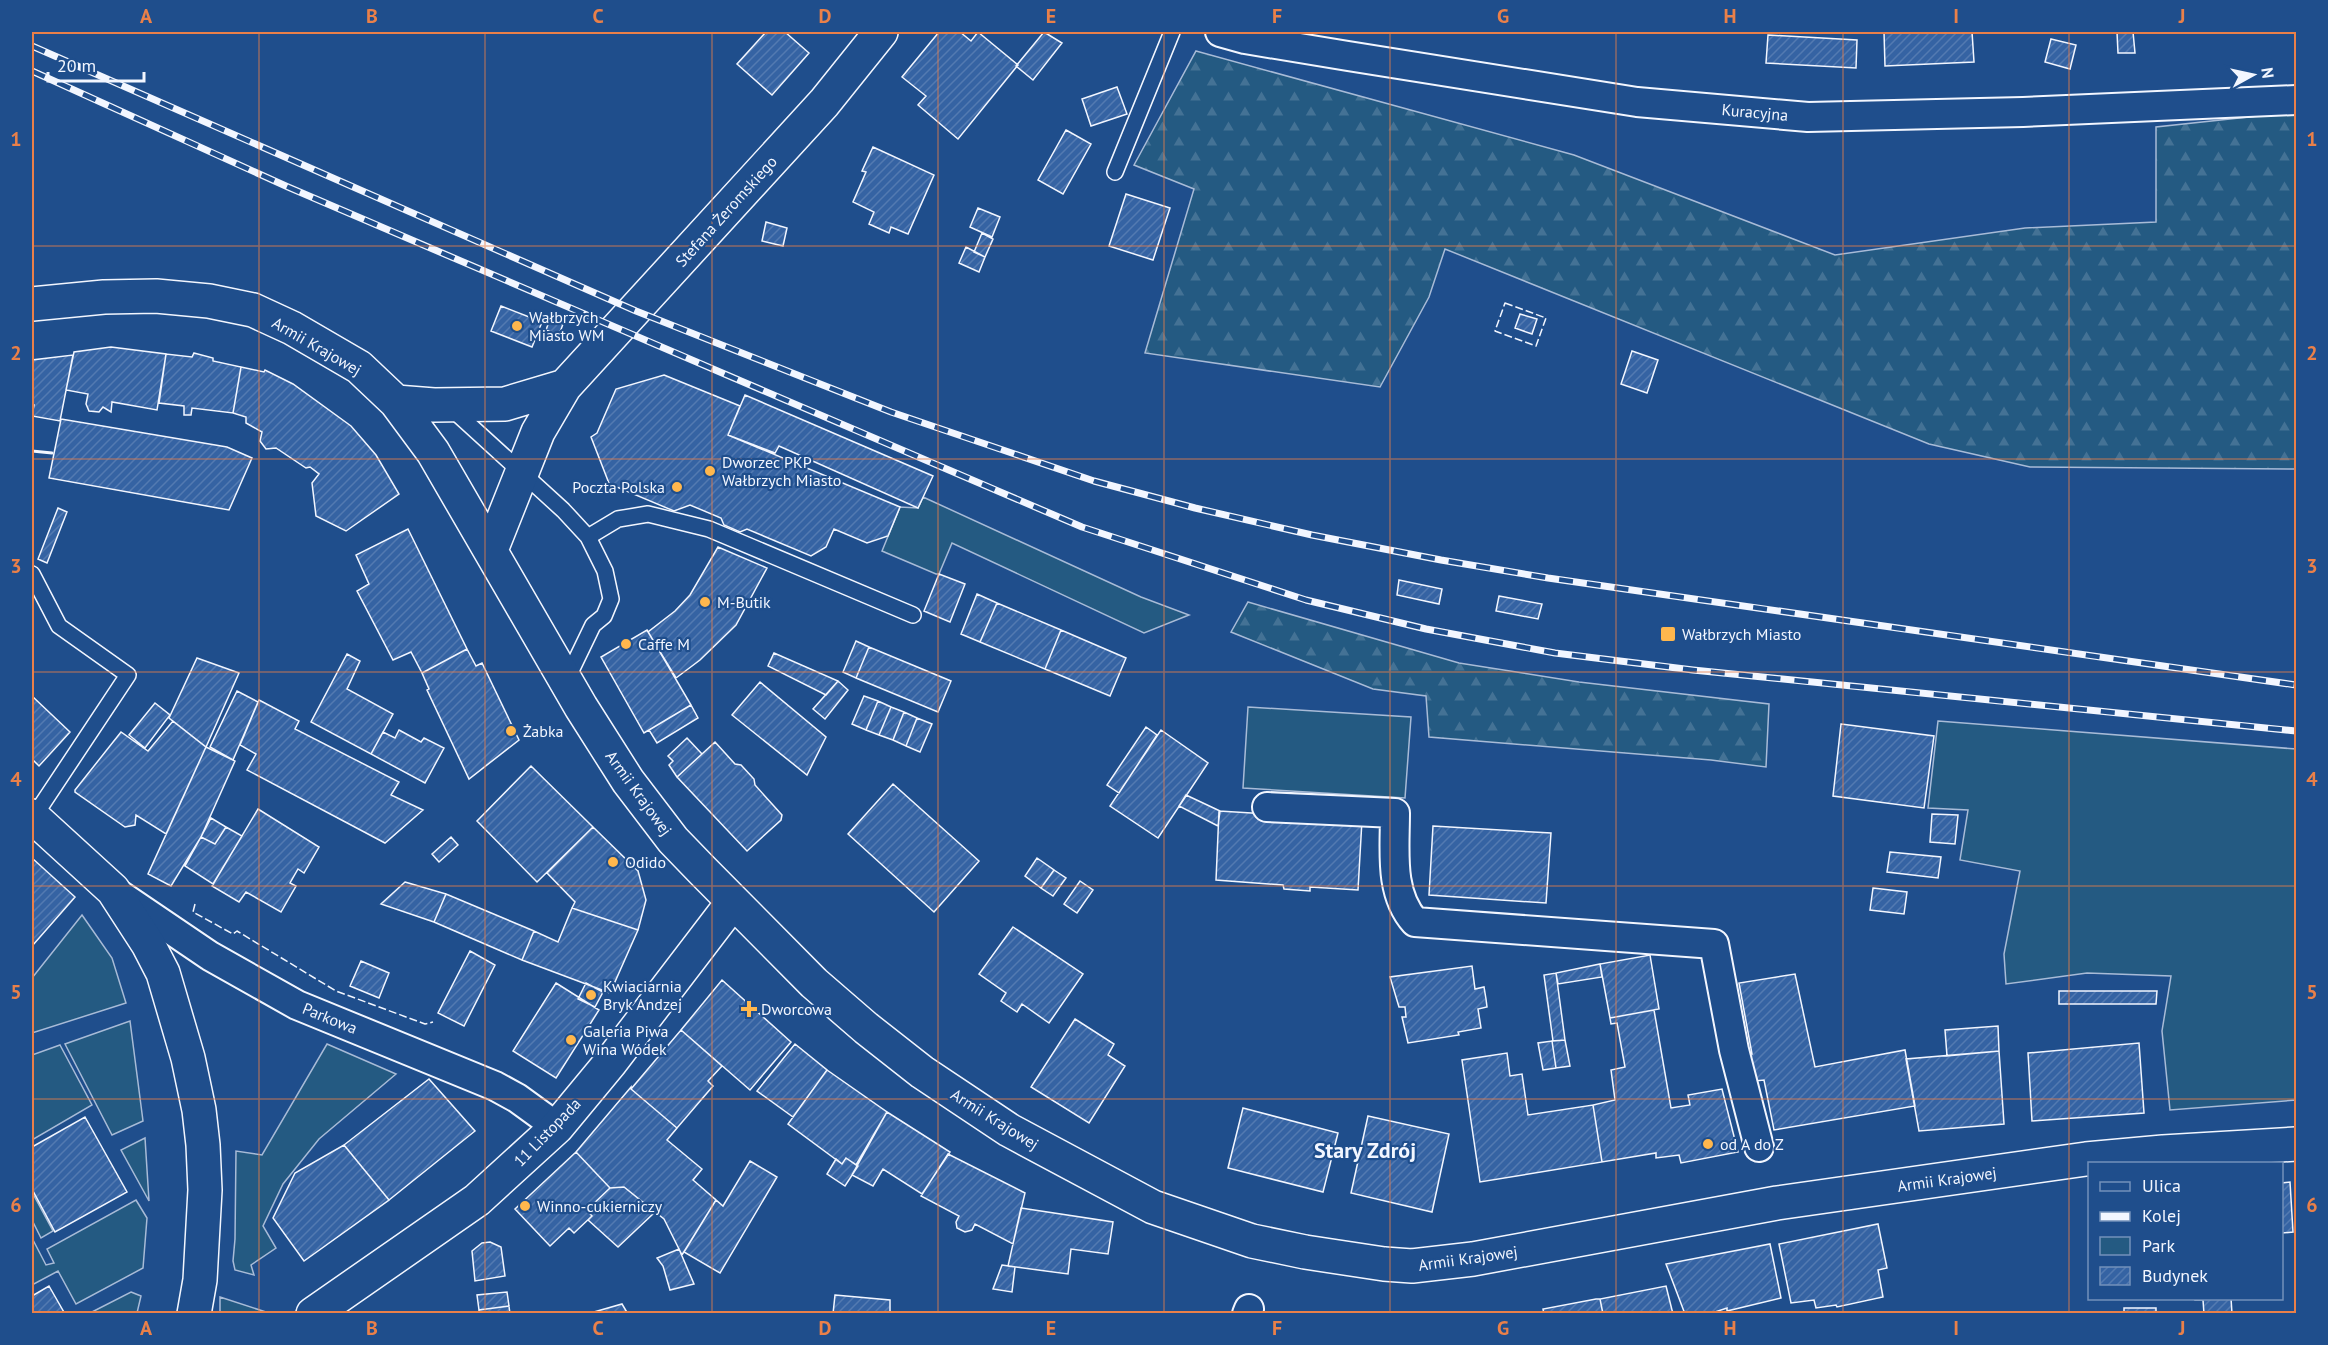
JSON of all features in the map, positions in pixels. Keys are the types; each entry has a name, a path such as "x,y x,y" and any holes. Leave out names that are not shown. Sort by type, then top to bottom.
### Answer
{"main road":[{"name":"Stefana Żeromskiego","path":"491,550 538,432 565,386 824,103 881,32"},
{"name":"Armii Krajowej","path":"32,304 104,297 156,296 209,301 253,310 292,328 359,367 396,402 433,452 566,681 628,781 673,840 814,983 922,1072 1009,1130 1153,1207 1252,1241 1357,1260 1412,1266 1440,1264 1777,1203 2086,1160 2163,1152 2296,1144"},
{"path":"396,402 448,405 505,404 565,386"},
{"name":"Parkowa","path":"32,817 113,890 148,944 163,973 177,1015 197,1099 203,1145 205,1190 200,1280 194,1314"},
{"name":"11 Listopada","path":"313,1314 477,1200 556,1126 610,1063 733,902"}],"street":[{"name":"Kuracyjna","path":"1220,32 1291,47 1637,102 1808,117 2023,112 2296,100"},
{"path":"1267,807 1395,813 1396,881 1405,911 1415,922 1714,945 1734,1050 1759,1147"},
{"name":"Parkowa","path":"113,890 210,956 297,1005 495,1086 517,1098 556,1126"},
{"path":"200,1280 208,1314"}],"lane":[{"path":"1115,172 1172,32"},
{"path":"448,405 563,510 588,537 605,571 611,599 604,616 593,625 566,681"},
{"path":"588,537 618,519 648,514 709,529 913,615"},
{"path":"32,575 59,626 128,675 32,817"}],"green space":[{"path":"1196,51 1574,155 1835,255 2025,228 2156,222 2156,127 2296,112 2296,469 2030,467 1929,444 1445,249 1429,297 1380,387 1145,353 1194,189 1134,165"},
{"path":"923,497 1141,597 1189,615 1144,633 952,543 939,574 882,551 900,507 918,508"},
{"path":"1248,602 1459,663 1579,682 1769,704 1766,767 1711,760 1429,737 1426,696 1373,689 1231,632"},
{"path":"1248,707 1411,717 1405,798 1243,788"},
{"path":"1938,721 2296,749 2296,1100 2170,1110 2162,1031 2171,976 2087,973 2006,984 2004,954 2020,871 1960,860 1968,810 1928,808"},
{"path":"82,915 112,958 126,1003 32,1033 32,978"},
{"path":"130,1021 143,1121 112,1135 65,1044"},
{"path":"327,1044 396,1074 319,1139 283,1184 263,1226 276,1248 251,1265 254,1275 235,1270 233,1261 236,1151 262,1155"},
{"path":"60,1045 92,1105 32,1140 32,1055"},
{"path":"145,1138 149,1201 121,1150"},
{"path":"32,1192 53,1231 41,1238 32,1220"},
{"path":"136,1200 147,1218 143,1268 76,1304 58,1271 32,1285 32,1238 46,1265 54,1263 47,1249"},
{"path":"131,1292 141,1296 137,1313 90,1313"},
{"path":"220,1297 266,1312 263,1314 220,1313"}],"building":[{"path":"766,32 785,32 809,53 772,95 737,64"},
{"path":"939,32 960,32 971,41 978,32 1018,65 958,139 918,105 926,96 902,77"},
{"path":"1044,32 1062,43 1033,80 1016,66"},
{"path":"1884,32 1972,32 1974,62 1885,66"},
{"path":"2117,32 2133,32 2135,53 2118,53"},
{"path":"1768,35 1857,40 1856,68 1766,63"},
{"path":"2051,39 2076,45 2070,69 2045,62"},
{"path":"1117,87 1127,114 1091,126 1082,99"},
{"path":"1066,130 1091,144 1063,194 1038,180"},
{"path":"873,147 934,175 908,234 891,227 889,233 869,224 874,212 853,202 866,172 862,171"},
{"path":"1126,194 1170,208 1153,260 1109,246"},
{"path":"978,208 1000,217 992,237 970,227"},
{"path":"766,222 787,228 783,246 762,241"},
{"path":"982,233 993,239 985,257 974,252"},
{"path":"966,247 985,257 979,272 959,263"},
{"name":"Wałbrzych Miasto WM","path":"501,306 542,322 532,347 491,331"},
{"path":"1520,314 1537,319 1532,334 1515,328"},
{"path":"550,319 563,324 559,335 546,330"},
{"path":"111,347 166,354 157,410 112,402 111,412 103,407 99,412 89,411 86,404 88,394 66,390 74,352"},
{"path":"1632,351 1658,360 1647,393 1621,384"},
{"path":"194,353 213,358 213,361 241,367 233,413 192,408 191,415 184,415 184,406 159,403 166,354 192,357"},
{"path":"73,355 60,421 32,416 34,405 32,405 32,360"},
{"path":"241,367 264,372 265,370 293,384 351,426 376,455 399,494 346,531 316,516 312,483 319,474 276,448 266,449 260,441 262,432 246,423 246,417 233,413"},
{"name":"Dworzec PKP Wałbrzych Miasto","path":"664,375 740,406 728,435 900,507 888,536 867,543 834,529 826,547 811,556 747,529 740,532 724,525 721,518 690,505 674,511 617,487 612,491 591,437 597,433 616,389"},
{"path":"745,395 933,476 918,508 779,446 775,453 728,435"},
{"path":"61,419 227,447 252,458 229,510 49,478"},
{"path":"58,508 67,512 47,563 38,559"},
{"path":"408,529 467,649 422,673 411,652 393,660 357,591 369,584 356,555"},
{"path":"718,547 767,568 736,625 700,660 676,678 648,632 675,611 690,595"},
{"path":"939,574 965,584 950,622 924,611"},
{"path":"1399,580 1442,589 1439,604 1397,595"},
{"path":"977,594 997,603 980,642 961,634"},
{"path":"1499,596 1542,604 1538,619 1496,611"},
{"path":"997,603 1061,630 1045,669 980,642"},
{"path":"647,630 691,705 644,733 601,657"},
{"path":"1061,630 1126,658 1110,696 1045,669"},
{"path":"856,641 869,647 856,678 843,672"},
{"path":"869,647 951,681 938,712 856,678"},
{"path":"467,649 476,666 482,663 519,740 469,779 427,690 429,689 422,673"},
{"path":"774,653 838,681 826,695 768,666"},
{"path":"347,654 360,661 347,689 393,714 371,754 311,722"},
{"path":"197,658 239,673 206,747 169,718"},
{"path":"838,681 848,690 825,719 813,709"},
{"path":"760,682 826,737 807,775 732,715"},
{"path":"237,691 258,702 233,760 210,747"},
{"path":"32,696 70,732 39,766 32,759"},
{"path":"864,696 878,701 866,730 852,724"},
{"path":"259,700 299,721 295,729 399,782 391,795 423,810 385,843 247,770 256,754 240,745"},
{"path":"878,701 891,707 879,735 866,730"},
{"path":"155,703 170,715 145,748 129,735"},
{"path":"691,705 698,718 657,743 649,730"},
{"path":"891,707 904,712 893,740 879,735"},
{"path":"904,712 917,718 906,746 893,740"},
{"path":"917,718 932,724 920,752 906,746"},
{"path":"173,721 206,747 166,834 136,815 135,825 125,827 75,792 121,732 148,751"},
{"path":"1841,724 1934,736 1924,808 1833,796"},
{"path":"1146,727 1157,735 1119,793 1107,785"},
{"path":"399,730 421,742 424,738 444,748 425,783 371,754 383,732 395,738"},
{"path":"1161,730 1208,763 1158,838 1110,806"},
{"path":"687,738 702,754 677,777 669,765 673,761 668,756"},
{"path":"715,742 735,764 741,765 754,779 755,785 782,815 781,820 747,851 677,777"},
{"path":"206,747 235,761 201,837 171,886 148,874"},
{"path":"531,766 593,827 537,882 477,821"},
{"path":"893,784 979,861 934,912 848,834"},
{"path":"1186,795 1220,811 1218,826 1179,806"},
{"path":"258,809 319,847 304,873 298,869 290,883 296,886 281,912 246,892 239,902 212,886"},
{"path":"1219,811 1362,820 1358,890 1310,887 1310,891 1284,889 1283,885 1216,880"},
{"path":"1932,814 1958,815 1955,844 1930,842"},
{"path":"211,818 226,827 215,844 201,837"},
{"path":"1433,826 1551,833 1546,903 1429,895"},
{"path":"226,827 242,836 213,884 185,866 201,837 215,844"},
{"path":"593,827 638,871 646,900 638,930 572,908 575,902 547,873"},
{"path":"451,837 458,845 439,862 432,854"},
{"path":"1890,852 1941,857 1938,878 1887,872"},
{"path":"32,858 75,897 33,945 32,943"},
{"path":"1037,858 1054,870 1041,888 1025,876"},
{"path":"1054,870 1066,878 1053,896 1041,888"},
{"path":"1080,881 1093,890 1077,913 1064,904"},
{"path":"405,882 446,894 434,922 381,904"},
{"path":"1873,888 1907,892 1904,914 1870,910"},
{"path":"446,894 534,931 522,960 434,922"},
{"path":"572,908 638,930 610,993 522,960 534,931 558,942"},
{"path":"1013,927 1083,974 1049,1023 1022,1004 1017,1012 1001,1001 1006,993 979,974"},
{"path":"470,951 495,965 464,1026 438,1013"},
{"path":"1650,955 1659,1009 1610,1018 1600,964"},
{"path":"361,961 389,973 379,998 350,986"},
{"path":"1600,964 1602,977 1558,984 1556,973"},
{"path":"1472,966 1475,989 1484,987 1486,999 1487,1007 1478,1009 1481,1028 1458,1032 1459,1035 1408,1043 1402,1017 1406,1017 1405,1007 1399,1007 1390,977"},
{"path":"1556,973 1565,1040 1553,1041 1544,975"},
{"path":"1795,974 1815,1067 1905,1050 1915,1106 1774,1130 1764,1080 1755,1081 1739,983"},
{"path":"722,980 791,1042 750,1090 681,1030"},
{"path":"556,983 599,1010 556,1078 513,1051"},
{"name":"Kwiaciarnia Bryk Andzej","path":"586,983 603,992 595,1007 578,999"},
{"path":"2059,991 2157,991 2156,1004 2059,1004"},
{"path":"1654,1010 1671,1108 1690,1105 1688,1095 1722,1089 1738,1152 1681,1163 1679,1155 1656,1158 1656,1153 1602,1162 1593,1105 1615,1100 1611,1070 1625,1067 1617,1023 1611,1024 1610,1018"},
{"path":"1075,1019 1114,1044 1108,1055 1125,1066 1089,1123 1031,1087"},
{"path":"1998,1026 1999,1051 1947,1056 1945,1030"},
{"path":"681,1030 722,1066 708,1081 713,1086 677,1128 631,1089"},
{"path":"1565,1040 1570,1066 1556,1068 1552,1041"},
{"path":"1552,1041 1556,1068 1543,1070 1538,1043"},
{"path":"2139,1043 2144,1113 2032,1121 2028,1053"},
{"path":"795,1044 827,1070 793,1117 757,1091"},
{"path":"1999,1051 2004,1124 1919,1131 1906,1059"},
{"path":"1507,1053 1510,1076 1522,1074 1528,1115 1593,1105 1602,1162 1480,1182 1462,1060"},
{"path":"827,1070 887,1112 856,1165 846,1158 842,1164 788,1124"},
{"path":"429,1079 475,1131 389,1200 344,1145"},
{"path":"631,1087 677,1128 667,1140 702,1169 693,1180 716,1200 682,1255 664,1219 624,1187 610,1188 576,1152"},
{"path":"1243,1108 1338,1133 1323,1192 1228,1168"},
{"path":"887,1112 950,1152 922,1194 883,1169 873,1186 852,1175"},
{"path":"1368,1116 1449,1134 1432,1212 1351,1193"},
{"path":"85,1117 127,1192 55,1232 32,1189 32,1147"},
{"path":"344,1145 389,1200 304,1261 273,1218 295,1173"},
{"path":"576,1152 610,1188 587,1210 592,1216 574,1233 569,1228 550,1246 515,1209"},
{"path":"948,1154 1025,1193 1013,1244 975,1224 972,1230 965,1232 957,1228 956,1222 959,1216 921,1196"},
{"path":"846,1158 858,1166 845,1186 827,1174 836,1159 842,1164"},
{"path":"750,1161 777,1177 720,1273 684,1252 716,1200 723,1206"},
{"path":"2290,1182 2293,1232 2283,1233 2283,1183"},
{"path":"624,1187 655,1212 618,1247 588,1220 592,1216 587,1210 610,1188"},
{"path":"1021,1208 1113,1222 1108,1254 1071,1249 1068,1274 1008,1266"},
{"path":"1878,1224 1887,1268 1878,1270 1883,1297 1837,1307 1836,1305 1816,1308 1814,1300 1791,1303 1779,1244"},
{"path":"490,1242 501,1247 505,1276 475,1281 472,1251 482,1243"},
{"path":"1770,1244 1781,1298 1727,1311 1727,1308 1709,1314 1685,1314 1666,1264"},
{"path":"679,1249 694,1284 670,1290 663,1266 657,1258"},
{"path":"1002,1265 1015,1267 1012,1292 993,1289"},
{"path":"49,1286 65,1314 32,1314 32,1296"},
{"path":"1666,1286 1673,1314 1603,1314 1600,1299"},
{"path":"507,1292 509,1306 479,1310 477,1295"},
{"path":"835,1295 890,1300 890,1314 833,1314"},
{"path":"1600,1299 1603,1314 1544,1314 1543,1309"},
{"path":"2203,1300 2231,1300 2232,1314 2204,1314"},
{"path":"622,1304 628,1314 587,1314"},
{"path":"509,1306 510,1314 479,1314 479,1310"},
{"path":"2124,1308 2156,1308 2156,1314 2124,1314"}],"railway":[{"path":"32,46 636,311 891,412 1094,481 1195,508 1312,535 1441,560 1548,578 2296,685"},
{"path":"32,71 288,187 1082,527 1306,600 1426,629 1555,653 1693,670 2296,731"}],"fence":[{"path":"1505,303 1546,318 1536,346 1495,331 1505,303"},
{"path":"195,904 193,912 233,934 237,931 336,991 425,1024 433,1022"}],"wall":[{"path":"32,451 52,453"}],"place":[{"name":"Wałbrzych Miasto WM","path":"517,326"},
{"name":"Dworzec PKP Wałbrzych Miasto","path":"710,471"},
{"name":"Poczta Polska","path":"677,487"},
{"name":"M-Butik","path":"705,602"},
{"name":"Wałbrzych Miasto","path":"1668,634"},
{"name":"Caffe M","path":"626,644"},
{"name":"Żabka","path":"511,731"},
{"name":"Odido","path":"613,862"},
{"name":"Kwiaciarnia Bryk Andzej","path":"591,995"},
{"name":"Dworcowa","path":"749,1009"},
{"name":"Galeria Piwa Wina Wódek","path":"571,1040"},
{"name":"od A do Z","path":"1708,1144"},
{"name":"Winno-cukierniczy","path":"525,1206"}],"district":[{"name":"Stary Zdrój","path":"1365,1150"}]}
